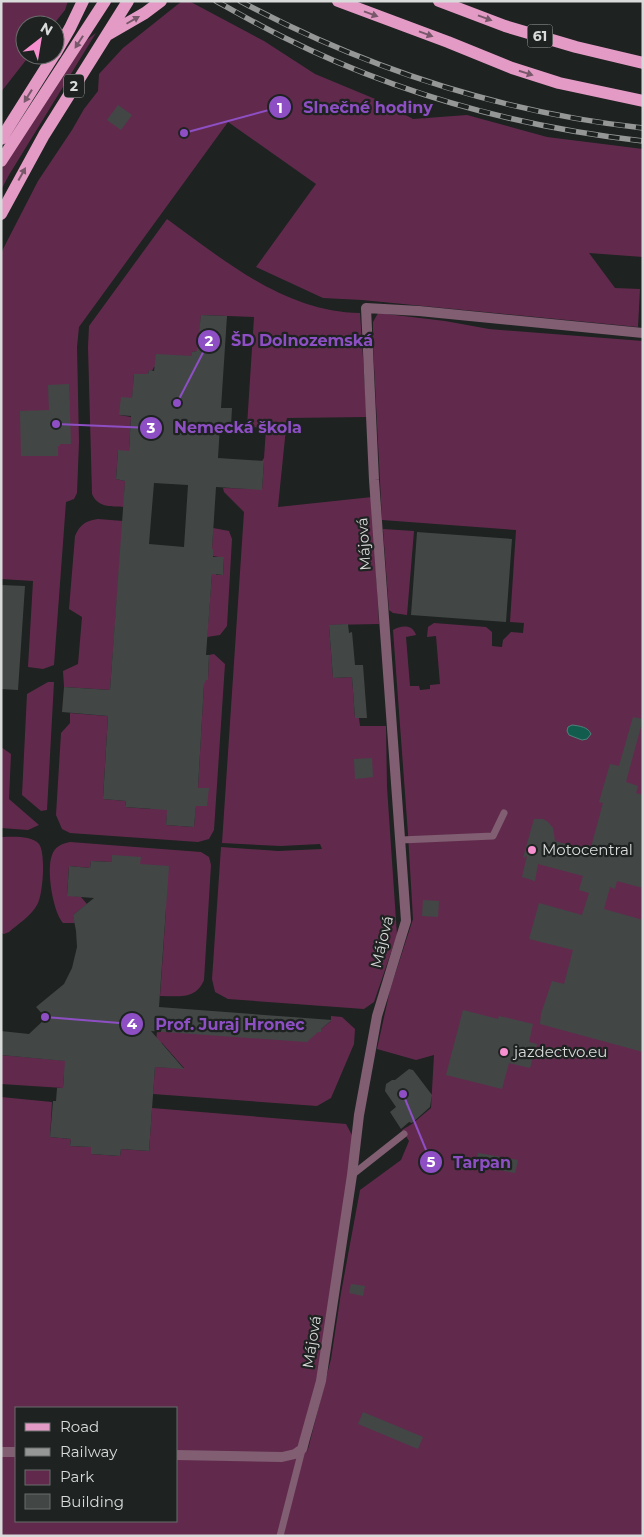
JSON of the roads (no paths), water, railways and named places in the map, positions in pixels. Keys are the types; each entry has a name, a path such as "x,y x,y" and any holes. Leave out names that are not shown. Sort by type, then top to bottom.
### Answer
{"main road":[{"name":"2","path":"65,37 83,1"},
{"path":"1,160 105,1"},
{"path":"104,37 128,1"},
{"name":"2","path":"1,214 44,135 104,37 161,1"},
{"path":"338,1 512,68 559,83 643,101"},
{"name":"61","path":"439,1 506,26 576,47 643,63"},
{"name":"2","path":"1,140 48,65"}],"street":[{"name":"Májová","path":"302,1449 321,1381 352,1175 359,1115 377,1016 406,921 374,480 366,308 419,311 643,333"},
{"path":"178,1455 282,1457 295,1454 302,1449"},
{"path":"1,1452 15,1452"}],"lane":[{"path":"400,840 493,836 504,813"},
{"path":"352,1175 404,1134"},
{"path":"280,1536 302,1449"}],"railway":[{"path":"216,1 274,33 325,57 413,91 504,117 596,135 643,141"},
{"path":"240,1 336,47 385,67 435,84 537,111 643,128"}],"place":[{"name":"Slnečné hodiny","path":"184,133"},
{"name":"ŠD Dolnozemská","path":"177,403"},
{"name":"Nemecká škola","path":"56,424"},
{"name":"Motocentral","path":"532,850"},
{"name":"Prof. Juraj Hronec","path":"45,1017"},
{"name":"jazdectvo.eu","path":"504,1052"},
{"name":"Tarpan","path":"403,1094"}]}
